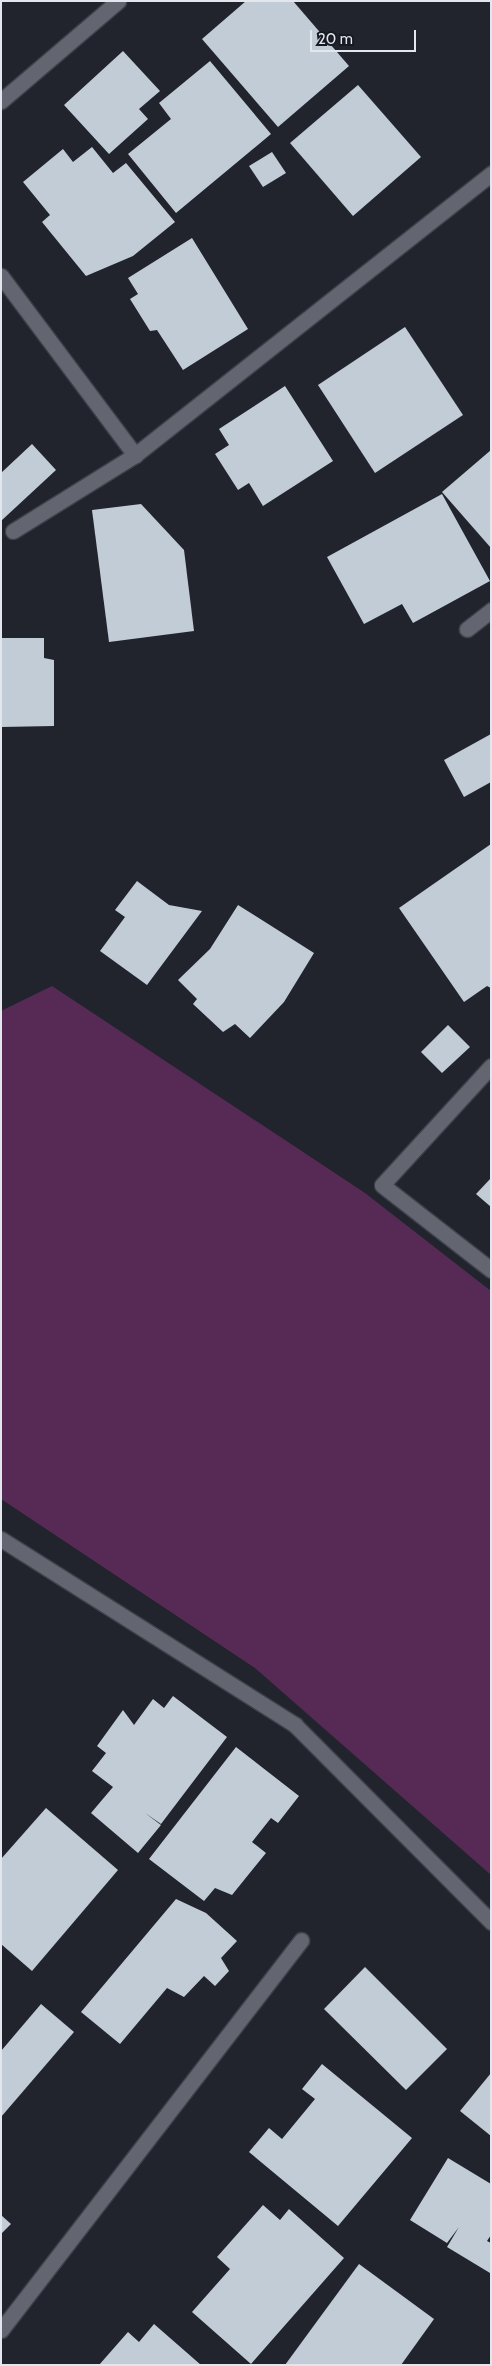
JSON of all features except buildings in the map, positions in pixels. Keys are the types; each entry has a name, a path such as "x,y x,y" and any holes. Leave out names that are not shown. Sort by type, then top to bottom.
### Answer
{"street":[{"path":"1,101 118,1"},
{"path":"13,531 135,455 491,174"},
{"path":"1,276 135,455"},
{"path":"467,629 491,610"},
{"path":"491,1066 382,1185 491,1270"},
{"path":"1,1538 295,1725 491,1922"},
{"path":"1,2330 301,1940"}],"shaded area":[{"path":"52,986 365,1193 491,1291 491,1875 255,1668 1,1499 1,1011"}]}
